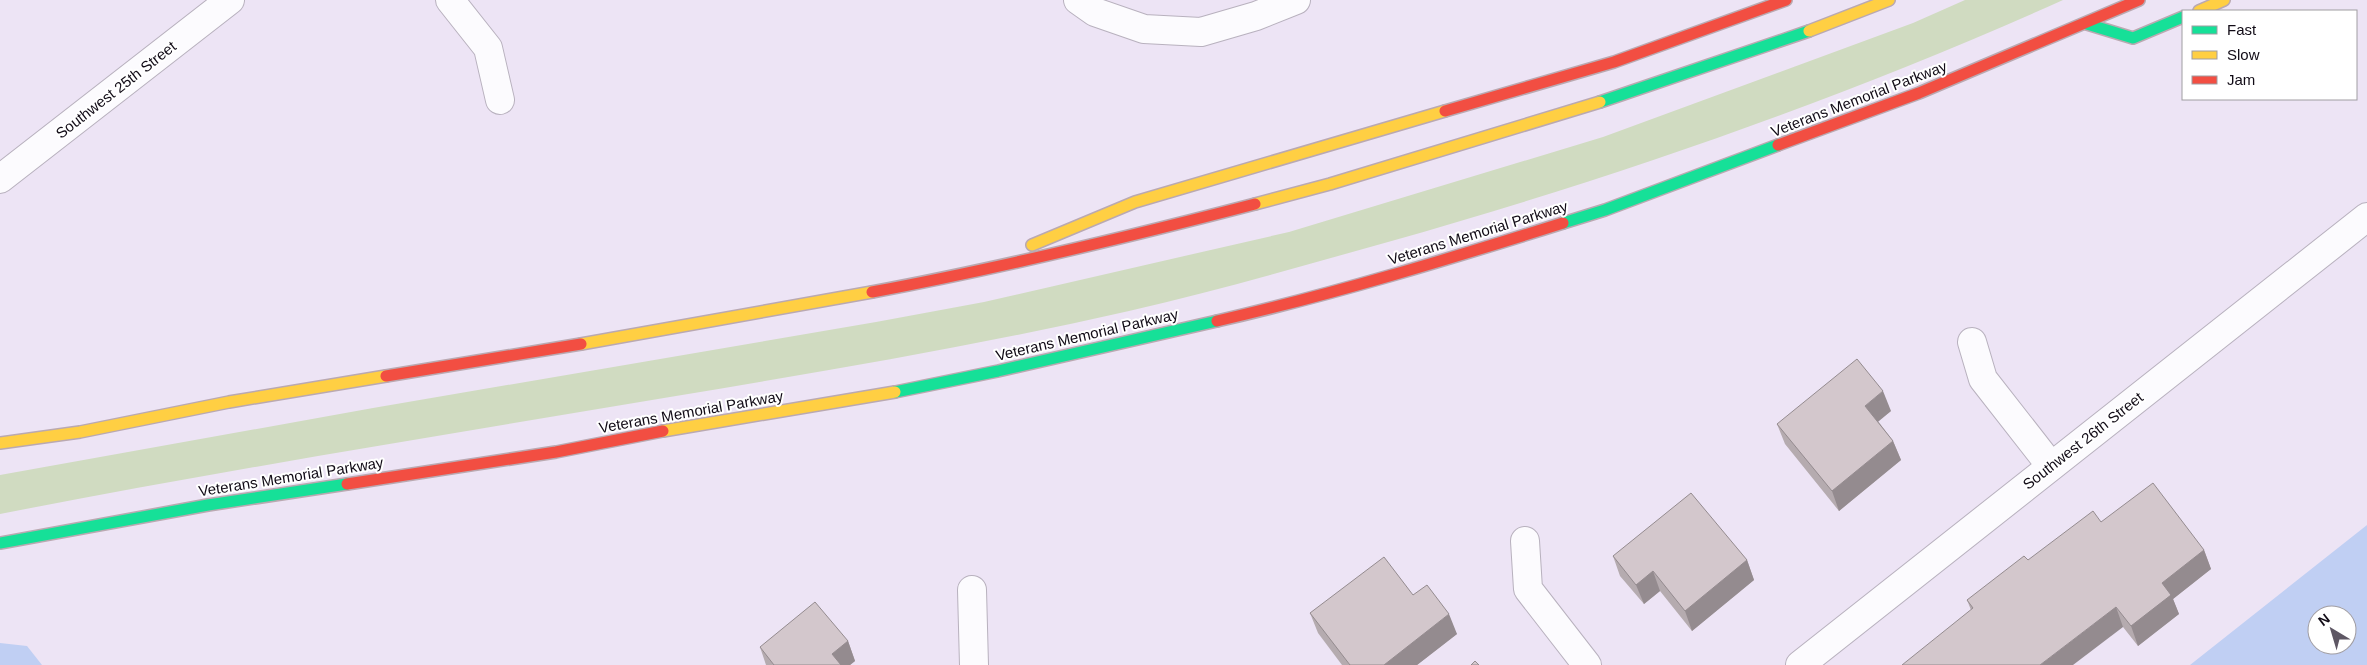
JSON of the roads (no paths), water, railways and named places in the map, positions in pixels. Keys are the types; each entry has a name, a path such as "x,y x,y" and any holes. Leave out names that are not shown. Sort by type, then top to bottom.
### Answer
{"highway":[{"path":"960,276 1135,202 1430,118 1614,62 1786,0"},
{"path":"0,443 80,432 229,402 713,322 960,276 1151,231 1330,184 1594,104 1821,27 1890,0"},
{"name":"Veterans Memorial Parkway","path":"0,543 208,505 556,452 690,426 850,401 998,371 1285,305 1435,263 1605,210 1919,93 2087,24 2139,0"},
{"path":"2201,10 2224,0"},
{"path":"2087,24 2133,38 2182,18"}],"street":[{"name":"Southwest 25th Street","path":"0,178 230,0"},
{"path":"450,0 488,48 500,100"},
{"path":"1078,0 1095,12 1144,30 1200,32 1256,16 1296,0"},
{"name":"Southwest 26th Street","path":"1800,665 2367,217"},
{"path":"1972,342 1983,379 2051,466"},
{"path":"1526,541 1528,590 1587,665"},
{"path":"972,590 974,665"}],"water":[{"path":"2367,525 2367,665 2190,665"},
{"path":"0,643 27,646 42,665 0,665"}]}
